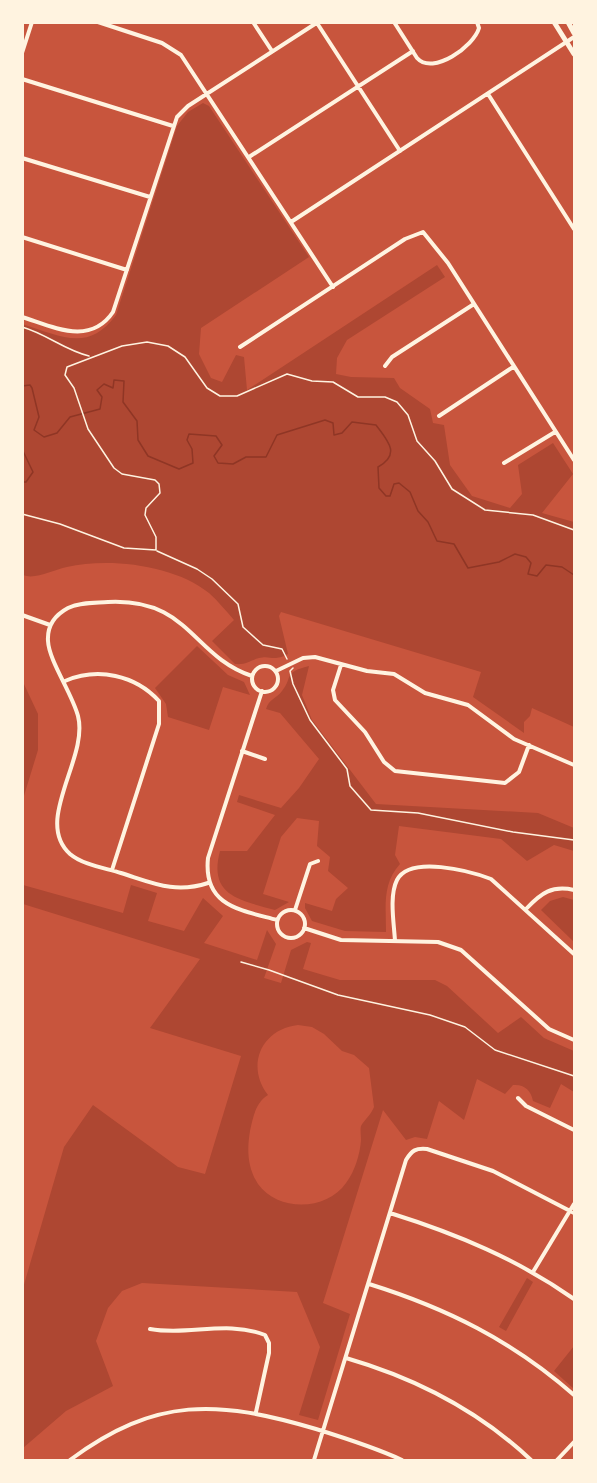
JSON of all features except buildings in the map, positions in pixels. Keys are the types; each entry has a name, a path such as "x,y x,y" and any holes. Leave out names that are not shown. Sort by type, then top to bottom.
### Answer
{"main road":[{"path":"554,22 574,54"},
{"path":"568,22 574,35"}],"street":[{"path":"22,53 32,22"},
{"path":"98,22 173,48 182,55 333,286"},
{"path":"253,22 272,51"},
{"path":"394,22 422,63 435,64 474,40 479,28 477,22"},
{"path":"22,318 73,333 91,331 108,321 114,312 173,126 181,112 317,23 400,151"},
{"path":"291,222 567,42 574,35"},
{"path":"249,157 412,51"},
{"path":"22,79 173,126"},
{"path":"488,94 574,229"},
{"path":"22,158 150,197"},
{"path":"240,347 405,239 423,232 430,237 574,460"},
{"path":"22,237 127,270"},
{"path":"385,366 392,357 474,304"},
{"path":"439,416 513,367"},
{"path":"504,464 555,432"},
{"path":"208,883 174,889 80,860 70,854 59,836 57,817 77,753 80,729 75,706 65,681 50,654 48,643 50,625 63,611 81,604 136,603 170,614 231,668 252,675"},
{"path":"22,615 50,625"},
{"path":"276,671 303,658 315,657 341,665 394,674 425,693 468,705 514,739 574,765"},
{"path":"265,665 276,671 277,684 270,691 261,691 253,684 252,675 256,668 265,665"},
{"path":"341,665 333,690 335,700 365,732 384,762 395,771 506,783 519,772 529,746"},
{"path":"65,681 81,676 116,675 135,681 159,701 159,724 111,870"},
{"path":"261,691 208,858 208,883 214,894 226,904 277,920"},
{"path":"241,753 265,759"},
{"path":"295,910 310,864 318,861"},
{"path":"395,941 394,892 400,876 413,868 426,866 478,874 500,885 574,954"},
{"path":"526,909 549,890 557,887 574,890"},
{"path":"286,910 295,910 303,917 304,928 298,935 286,937 278,930 277,920 286,910"},
{"path":"304,928 341,940 438,942 461,950 549,1029 574,1040"},
{"path":"518,1098 526,1106 574,1130"},
{"path":"314,1461 406,1160 417,1148 428,1149 493,1171 572,1212"},
{"path":"533,1272 572,1212 574,1204"},
{"path":"390,1213 459,1236 533,1272 574,1299"},
{"path":"369,1284 447,1311 478,1326 545,1368 574,1395"},
{"path":"150,1329 162,1332 222,1328 265,1335 269,1344 269,1353 256,1412"},
{"path":"346,1358 403,1377 436,1392 483,1420 531,1461"},
{"path":"70,1461 110,1433 143,1419 174,1411 209,1408 256,1412 323,1431 382,1451 402,1461"},
{"path":"557,1461 574,1442"}],"path":[{"path":"22,327 46,335 65,348 90,356"},
{"path":"156,550 156,537 145,515 146,508 160,493 159,484 150,478 116,471 88,429 74,388 65,375 65,370 90,356 129,344 156,343 168,346 185,357 207,388 220,396 237,396 287,374 312,381 333,382 358,397 392,399 405,409 417,441 435,461 448,485 458,494 492,512 533,515 574,530"},
{"path":"22,514 60,524 124,548 156,550 197,568 238,604 243,627 263,645 282,649 287,658"},
{"path":"292,667 292,684 310,720 346,769 350,786 371,810 418,813 513,832 574,840"},
{"path":"241,962 338,995 430,1015 465,1027 495,1050 574,1076"}],"shaded area":[{"path":"203,103 209,106 309,257 201,328 199,354 211,378 222,382 236,355 244,357 247,390 437,265 445,277 347,340 337,358 336,374 351,377 394,378 400,388 430,409 433,423 444,425 450,465 472,496 510,508 522,494 518,465 553,443 573,474 542,513 574,522 574,727 532,708 530,716 524,722 524,733 473,697 481,672 281,612 279,616 288,654 279,658 263,657 235,664 212,641 234,620 209,593 195,583 160,570 121,563 102,563 67,567 39,575 23,575 22,324 61,336 84,338 106,327 116,315 177,126 188,112"},
{"path":"197,646 228,675 244,682 250,695 223,687 209,730 168,717 166,704 155,688"},
{"path":"309,666 302,695 312,720 376,804 538,813 574,828 574,851 554,845 527,861 501,839 399,826 395,855 400,864 390,879 388,887 386,932 345,931 312,921 305,908 305,903 332,911 336,899 348,888 328,871 330,857 317,846 319,821 297,818 281,837 263,894 289,902 275,910 230,894 223,887 219,878 217,866 220,851 247,851 275,815 237,802 239,795 281,808 299,788 319,759 280,713 266,709 282,691 292,673"},
{"path":"23,682 38,714 38,750 23,799"},
{"path":"23,885 123,913 131,885 157,893 148,921 184,931 203,898 223,916 204,943 257,960 267,930 276,944 264,978 281,983 291,950 307,942 311,943 303,969 340,980 435,980 447,986 498,1033 521,1017 544,1038 574,1051 574,1092 561,1084 550,1108 533,1101 529,1091 524,1087 513,1085 505,1094 477,1079 464,1120 439,1101 427,1139 415,1137 406,1140 383,1110 323,1303 350,1314 318,1420 299,1415 320,1347 297,1292 142,1283 122,1291 108,1308 96,1341 113,1386 66,1411 23,1448 23,1288 64,1147 93,1105 178,1167 205,1174 241,1056 150,1028 200,959 23,904","holes":["298,1025 312,1027 324,1034 342,1051 354,1055 369,1068 374,1107 361,1126 358,1157 346,1183 327,1199 315,1203 290,1203 278,1200 267,1193 254,1178 250,1165 248,1144 252,1120 258,1106 268,1095 261,1084 258,1061 261,1050 275,1033"]},
{"path":"563,897 574,900 574,942 541,910 550,901"},
{"path":"527,1278 533,1282 506,1331 499,1327"},
{"path":"574,1346 574,1389 554,1371"}],"waterway":[{"path":"22,386 30,385 32,388 39,417 34,430 44,437 57,433 70,417 100,409 102,397 97,390 104,384 113,388 114,380 124,381 123,402 137,421 138,440 148,456 179,469 193,463 192,449 187,440 189,434 216,436 222,445 214,456 218,463 233,464 246,457 266,457 277,435 325,420 333,423 334,435 342,433 352,422 376,425 388,442 391,452 385,462 378,467 379,488 386,496 390,496 394,484 399,483 410,492 418,511 428,522 437,541 454,544 468,568 499,562 515,554 526,557 531,563 528,574 537,576 546,565 562,567 574,575"},
{"path":"22,449 33,472 26,482 22,482"}]}
